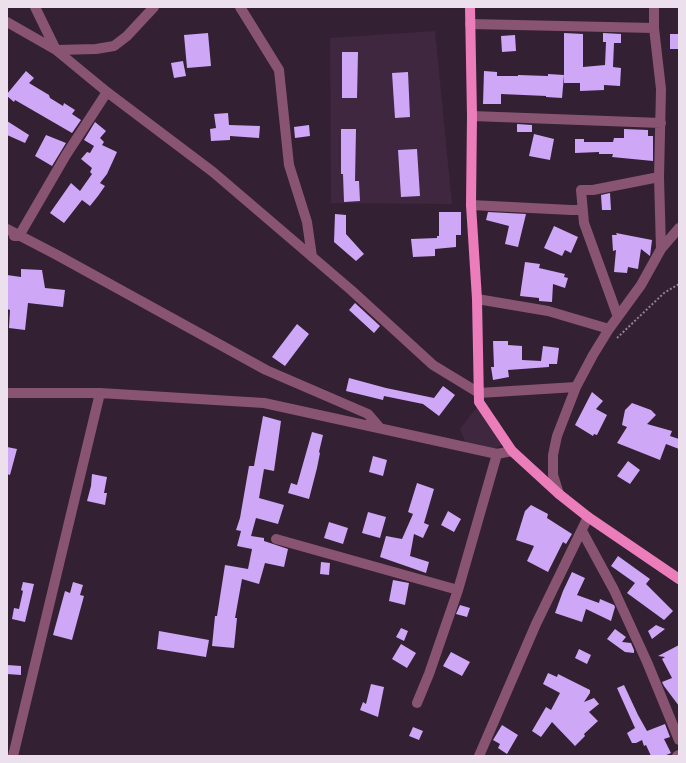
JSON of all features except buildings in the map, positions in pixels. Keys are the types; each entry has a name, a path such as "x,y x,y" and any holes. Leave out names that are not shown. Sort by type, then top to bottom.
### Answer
{"main road":[{"path":"470,7 472,116 471,205 477,299 480,402 512,451 559,494 588,517 679,579"}],"street":[{"path":"35,7 56,50"},
{"path":"56,50 96,49 114,46 127,36 154,7"},
{"path":"240,7 279,70 288,165 307,222 312,257"},
{"path":"654,7 654,28 661,89 659,177 661,249"},
{"path":"7,22 56,50 107,92 213,172 312,257 433,365 479,393 576,387"},
{"path":"470,24 654,28"},
{"path":"19,236 66,155 107,92"},
{"path":"472,116 661,123"},
{"path":"618,317 584,223 581,190 593,190 659,177"},
{"path":"471,205 582,210"},
{"path":"559,494 553,475 553,455 557,436 576,387 609,329 641,285 661,249 679,228"},
{"path":"7,229 266,370 368,414 380,428"},
{"path":"7,236 19,236"},
{"path":"477,299 548,311 609,329"},
{"path":"7,393 100,393 264,402 497,454 512,451"},
{"path":"13,756 100,393"},
{"path":"417,703 430,674 458,590 497,454"},
{"path":"479,756 536,624 588,517"},
{"path":"582,531 614,590 647,662 679,740"},
{"path":"276,539 458,590"}],"path":[{"path":"612,342 664,293 679,284"}],"shaded area":[{"path":"435,31 452,204 331,203 330,38"},
{"path":"477,407 486,408 500,422 504,444 487,453 469,451 460,429"}]}
